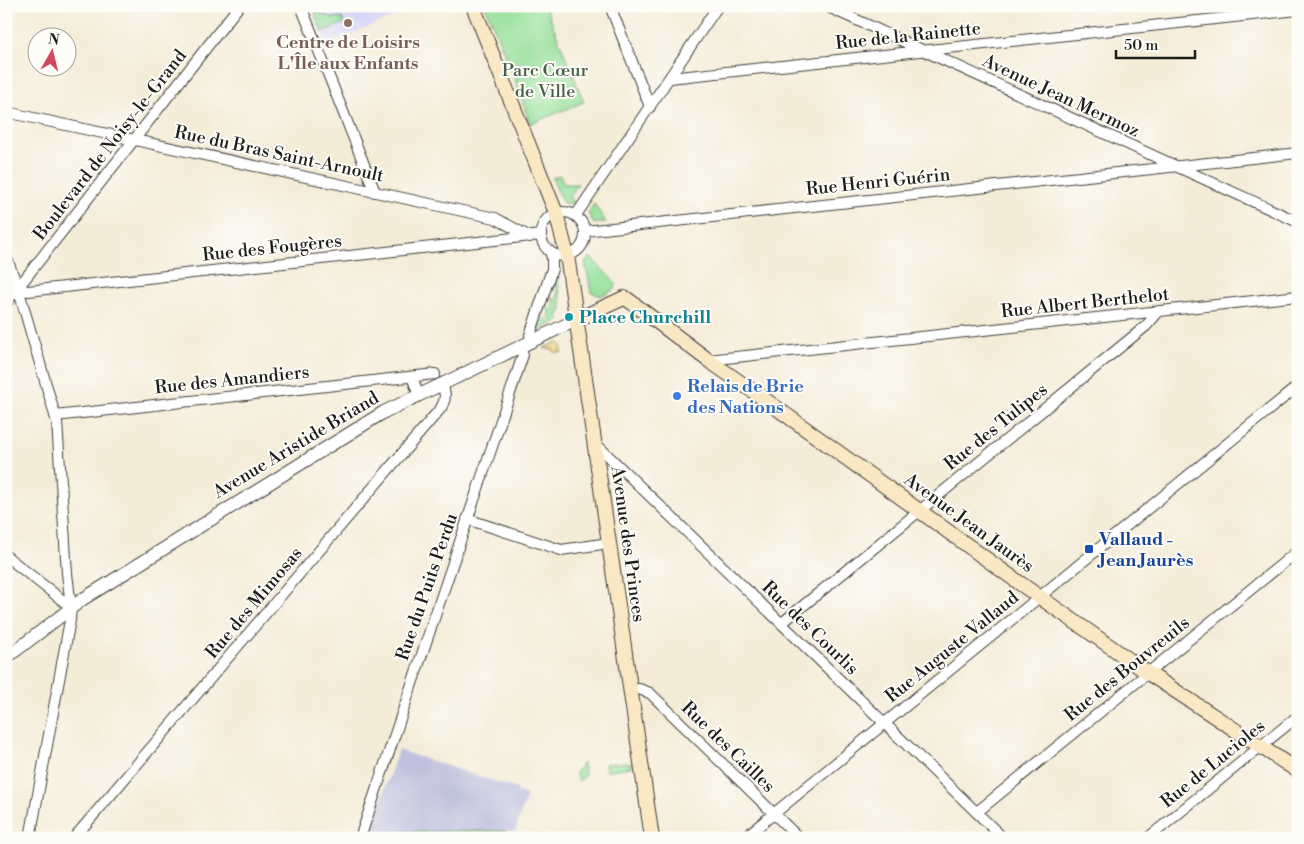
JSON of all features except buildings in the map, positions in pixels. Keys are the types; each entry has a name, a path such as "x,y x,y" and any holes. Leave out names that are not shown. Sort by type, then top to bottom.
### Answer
{"main road":[{"name":"Avenue des Princes","path":"473,6 556,213 567,255 652,838"},
{"name":"Avenue Aristide Briand","path":"576,320 624,298"},
{"name":"Avenue Jean Jaurès","path":"624,298 1040,597 1148,672 1298,770"}],"street":[{"name":"Boulevard de Noisy-le-Grand","path":"6,303 239,6"},
{"path":"300,6 375,192"},
{"path":"610,6 650,107"},
{"path":"576,215 718,6"},
{"name":"Avenue Jean Mermoz","path":"826,6 1298,222"},
{"name":"Rue de la Rainette","path":"670,78 1298,10"},
{"name":"Rue du Bras Saint-Arnoult","path":"6,112 495,218 536,236"},
{"name":"Rue Henri Guérin","path":"585,232 1298,153"},
{"path":"533,341 530,335 552,269 550,251 536,236 545,222 556,213 563,212 576,215 584,225 585,232 582,244 573,253 567,255 561,256 550,251"},
{"name":"Rue des Fougères","path":"18,288 28,291 536,236"},
{"path":"6,256 18,288 56,416 71,607 69,629 30,838"},
{"name":"Rue Albert Berthelot","path":"708,360 1298,296"},
{"name":"Rue des Tulipes","path":"782,623 1146,326 1158,311"},
{"name":"Avenue Aristide Briand","path":"6,658 71,607 384,412 419,395 438,380 520,347 576,320"},
{"name":"Rue du Puits Perdu","path":"360,838 522,355 520,347"},
{"path":"412,377 419,395"},
{"name":"Rue des Amandiers","path":"56,416 412,377 438,380"},
{"name":"Rue des Mimosas","path":"74,838 441,408 445,400 445,392 438,380"},
{"name":"Rue Auguste Vallaud","path":"744,838 1298,386"},
{"name":"Rue des Courlis","path":"594,443 1003,838"},
{"path":"467,520 561,550 609,543"},
{"name":"Rue des Bouvreuils","path":"977,812 1298,551"},
{"path":"6,556 71,607"},
{"name":"Rue des Cailles","path":"631,690 639,689 650,693 799,838"},
{"name":"Rue de Lucioles","path":"1148,838 1298,716"}],"shaded area":[{"name":"Centre de Loisirs L'Île aux Enfants","path":"315,6 419,6 327,44 315,15"},
{"path":"398,750 517,789 517,791 527,795 515,831 370,832"}],"green space":[{"name":"Parc Cœur de Ville","path":"485,6 545,6 584,102 530,124 512,71"},
{"path":"316,11 332,18 342,18 344,23 322,32 315,15"},
{"path":"560,175 564,184 578,184 569,198 575,204 563,203 552,178"},
{"path":"594,204 606,222 594,224 588,213"},
{"path":"590,257 616,283 615,289 601,296 591,292 585,262"},
{"path":"553,279 558,280 562,310 558,317 560,320 536,332 541,316 548,321 551,319 548,316 550,313 544,307 545,304 552,311 554,308 552,305 554,302 547,296 548,294 555,300 558,297 556,295 558,292 551,285"},
{"path":"626,762 626,764 631,763 631,767 606,771 605,764"},
{"path":"583,763 585,776 579,781 575,773"},
{"path":"505,831 505,838 368,838 370,832"}],"sand":[{"path":"557,342 561,345 562,352 556,353 553,350 544,348"}],"place":[{"name":"Centre de Loisirs L'Île aux Enfants","path":"348,23"},
{"name":"Place Churchill","path":"569,317"},
{"name":"Relais de Brie des Nations","path":"677,396"},
{"name":"Vallaud - Jean Jaurès","path":"1089,549"}]}
